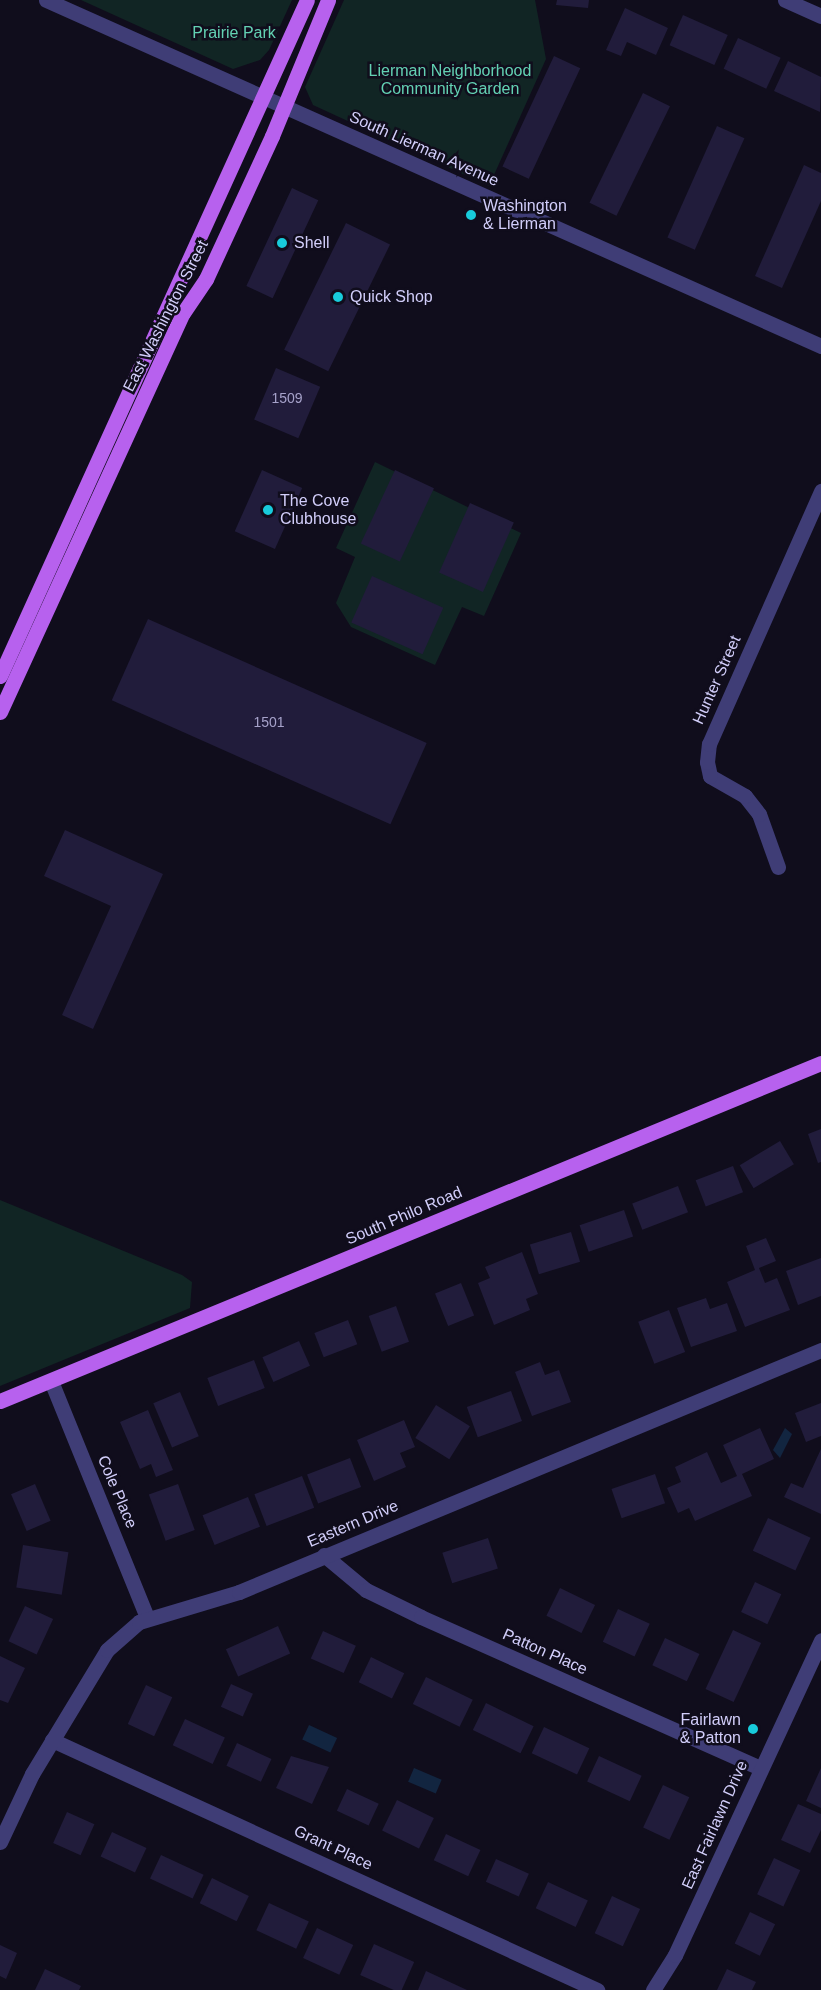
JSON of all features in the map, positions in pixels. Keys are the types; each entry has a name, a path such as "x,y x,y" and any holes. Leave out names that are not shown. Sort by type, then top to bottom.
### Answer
{"main road":[{"name":"East Washington Street","path":"0,676 265,98 306,0"},
{"name":"East Washington Street","path":"0,712 285,106 328,0"},
{"name":"South Philo Road","path":"0,1401 821,1063"}],"street":[{"name":"South Lierman Avenue","path":"46,0 821,346"},
{"path":"785,0 821,16"},
{"name":"Hunter Street","path":"778,867 759,814 745,796 710,776 706,762 709,744 821,491"},
{"name":"Eastern Drive","path":"0,1842 52,1740 107,1650 147,1618 200,1607 821,1350"},
{"name":"Cole Place","path":"51,1381 147,1618"},
{"name":"Patton Place","path":"324,1555 366,1590 421,1617 760,1768"},
{"name":"East Fairlawn Drive","path":"653,1990 675,1955 821,1640"},
{"name":"Grant Place","path":"52,1740 597,1990"}],"green space":[{"name":"Prairie Park","path":"81,0 292,0 269,50 260,60 233,69"},
{"name":"Lierman Neighborhood Community Garden","path":"344,0 535,0 546,59 489,186 313,105 305,87"},
{"path":"375,462 521,533 484,616 462,607 435,665 351,627 336,603 355,557 336,548"},
{"path":"0,1200 182,1275 192,1282 190,1308 0,1386"}],"water":[{"path":"785,1428 792,1434 780,1458 773,1450"},
{"path":"309,1725 337,1738 330,1753 302,1740"},
{"path":"414,1768 442,1780 436,1794 408,1782"}],"building":[{"path":"557,0 589,0 588,8 556,5"},
{"path":"625,8 668,28 656,55 627,42 621,56 606,50"},
{"path":"683,15 728,35 714,65 670,45"},
{"path":"738,38 781,58 766,89 724,69"},
{"path":"554,56 580,68 529,179 502,167"},
{"path":"788,61 821,77 820,112 774,91"},
{"path":"643,93 670,106 616,216 590,203"},
{"path":"717,126 744,138 695,250 667,237"},
{"path":"804,165 821,173 821,201 782,288 755,276"},
{"name":"Shell","path":"292,188 318,200 273,298 246,286"},
{"name":"Quick Shop","path":"346,223 390,244 328,371 284,350"},
{"path":"276,368 320,387 298,438 254,420"},
{"name":"The Cove Clubhouse","path":"262,470 302,488 275,549 235,531"},
{"path":"395,470 434,488 400,562 361,543"},
{"path":"470,503 514,523 483,592 439,572"},
{"path":"372,576 443,608 423,654 351,623"},
{"path":"148,619 427,743 390,824 112,700"},
{"path":"65,830 163,874 93,1029 62,1015 111,906 44,876"},
{"path":"821,1129 821,1162 818,1163 808,1134"},
{"path":"780,1141 794,1164 754,1188 740,1165"},
{"path":"733,1166 743,1192 706,1206 696,1180"},
{"path":"678,1186 688,1212 642,1230 632,1204"},
{"path":"624,1210 633,1236 589,1252 580,1225"},
{"path":"571,1232 580,1262 539,1274 530,1245"},
{"path":"766,1238 776,1261 759,1268 765,1283 777,1278 790,1310 745,1327 727,1282 755,1270 746,1246"},
{"path":"522,1252 538,1294 526,1299 530,1310 494,1325 478,1283 490,1278 485,1267"},
{"path":"821,1258 821,1296 798,1305 786,1271"},
{"path":"461,1283 474,1315 448,1326 435,1293"},
{"path":"706,1298 710,1309 727,1303 737,1331 691,1347 677,1308"},
{"path":"396,1306 409,1342 382,1352 369,1316"},
{"path":"669,1310 685,1352 654,1364 638,1322"},
{"path":"348,1320 357,1344 324,1357 314,1333"},
{"path":"299,1341 310,1366 273,1382 262,1357"},
{"path":"254,1360 265,1388 218,1406 207,1378"},
{"path":"540,1362 545,1375 559,1370 571,1402 532,1416 515,1372"},
{"path":"511,1391 522,1421 478,1437 467,1407"},
{"path":"180,1392 199,1436 172,1448 153,1403"},
{"path":"821,1403 821,1436 806,1442 795,1413"},
{"path":"436,1405 470,1426 449,1459 415,1438"},
{"path":"148,1410 173,1470 156,1477 151,1464 140,1469 120,1422"},
{"path":"404,1420 415,1447 400,1453 406,1467 374,1481 357,1440"},
{"path":"760,1428 774,1459 742,1474 752,1496 695,1521 689,1508 678,1513 667,1488 681,1482 675,1467 707,1452 721,1483 737,1476 723,1445"},
{"path":"821,1449 821,1514 784,1497 791,1483 803,1488"},
{"path":"350,1458 361,1487 318,1503 307,1474"},
{"path":"655,1474 665,1503 622,1518 612,1489"},
{"path":"302,1476 314,1508 267,1526 254,1494"},
{"path":"35,1484 51,1521 27,1531 11,1494"},
{"path":"178,1484 195,1530 166,1541 149,1495"},
{"path":"248,1497 260,1527 215,1545 203,1515"},
{"path":"768,1518 811,1538 795,1570 753,1551"},
{"path":"488,1538 498,1568 452,1583 442,1553"},
{"path":"23,1545 68,1552 62,1595 16,1587"},
{"path":"755,1582 781,1594 767,1624 741,1612"},
{"path":"560,1588 595,1605 581,1633 546,1616"},
{"path":"25,1606 53,1619 37,1654 9,1641"},
{"path":"618,1609 650,1624 635,1656 603,1642"},
{"path":"278,1626 290,1653 238,1677 226,1649"},
{"path":"733,1630 761,1643 734,1702 706,1689"},
{"path":"323,1631 356,1646 344,1673 311,1658"},
{"path":"665,1638 699,1654 687,1681 652,1665"},
{"path":"0,1656 25,1668 8,1703 0,1700"},
{"path":"371,1657 404,1673 392,1698 359,1682"},
{"path":"426,1677 473,1700 460,1727 413,1704"},
{"path":"231,1684 253,1694 243,1717 221,1707"},
{"path":"146,1685 172,1697 154,1736 128,1724"},
{"path":"486,1703 534,1726 520,1753 473,1730"},
{"path":"185,1719 225,1738 213,1764 173,1745"},
{"path":"544,1727 589,1748 577,1774 532,1753"},
{"path":"237,1743 271,1759 261,1782 226,1766"},
{"path":"291,1756 329,1767 312,1804 276,1788"},
{"path":"599,1756 642,1776 630,1801 587,1781"},
{"path":"821,1768 821,1808 806,1801"},
{"path":"663,1785 689,1797 669,1840 643,1828"},
{"path":"347,1789 379,1804 369,1826 337,1811"},
{"path":"397,1800 434,1818 419,1849 382,1831"},
{"path":"798,1804 821,1814 821,1830 810,1853 781,1840"},
{"path":"67,1812 94,1824 81,1855 53,1843"},
{"path":"112,1832 146,1848 135,1873 101,1856"},
{"path":"446,1834 480,1850 468,1876 434,1860"},
{"path":"161,1855 204,1875 193,1898 150,1879"},
{"path":"774,1858 800,1870 783,1907 757,1894"},
{"path":"496,1859 529,1874 519,1896 486,1882"},
{"path":"212,1878 249,1896 237,1921 200,1903"},
{"path":"548,1882 588,1901 576,1927 536,1908"},
{"path":"612,1896 640,1909 623,1946 595,1933"},
{"path":"269,1903 309,1922 296,1949 256,1930"},
{"path":"750,1912 775,1924 760,1956 735,1943"},
{"path":"317,1928 353,1945 339,1975 303,1958"},
{"path":"374,1944 414,1962 402,1990 394,1990 360,1975"},
{"path":"0,1945 17,1953 6,1979 0,1976"},
{"path":"45,1969 81,1986 79,1990 35,1990"},
{"path":"727,1969 756,1982 752,1990 717,1990"},
{"path":"426,1971 467,1990 418,1990"}],"place":[{"name":"Washington & Lierman","path":"471,215"},
{"name":"Shell","path":"282,243"},
{"name":"Quick Shop","path":"338,297"},
{"name":"The Cove Clubhouse","path":"268,510"},
{"name":"Fairlawn & Patton","path":"753,1729"}]}
